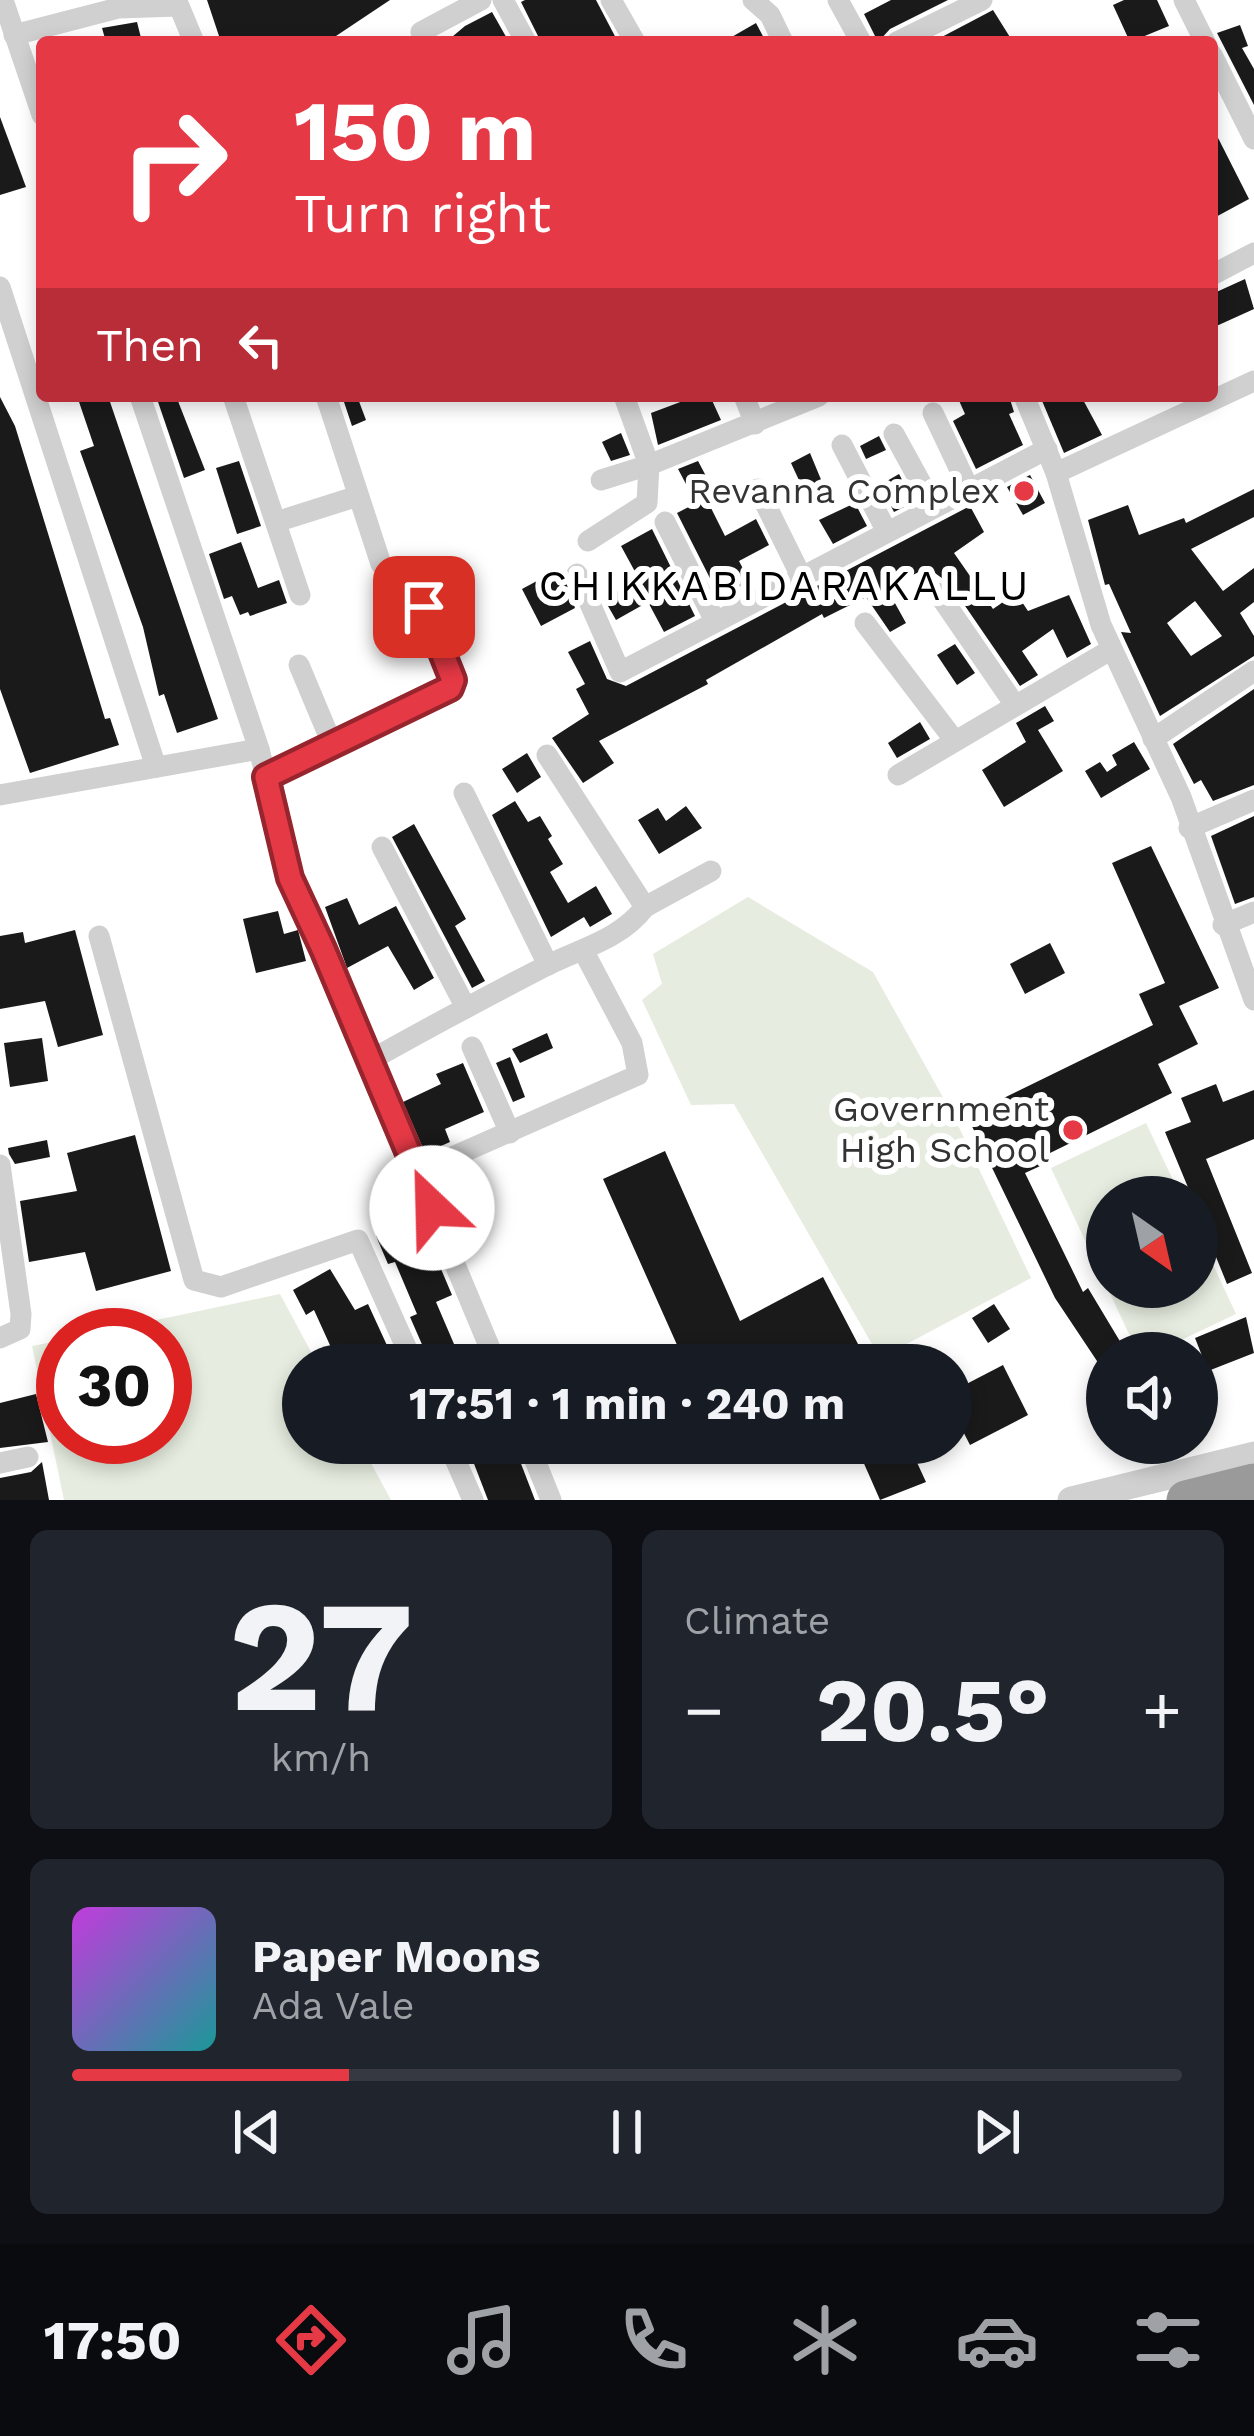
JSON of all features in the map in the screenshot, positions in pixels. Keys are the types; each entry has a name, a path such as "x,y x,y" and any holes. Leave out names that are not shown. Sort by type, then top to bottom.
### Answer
{"highway":[{"path":"1186,1500 1254,1483"}],"street":[{"path":"3,0 36,99"},
{"path":"422,36 422,32 482,0"},
{"path":"503,0 523,36"},
{"path":"611,0 632,36"},
{"path":"753,0 770,15 780,36"},
{"path":"858,36 842,6 868,0"},
{"path":"909,36 982,0"},
{"path":"1184,0 1202,36"},
{"path":"14,35 118,8 179,6 192,36"},
{"path":"1218,68 1254,139"},
{"path":"1218,272 1254,253"},
{"path":"0,287 36,397"},
{"path":"1218,398 1254,381"},
{"path":"38,402 157,766"},
{"path":"142,402 260,748 302,913 323,949 488,1344"},
{"path":"235,402 300,596"},
{"path":"328,402 381,564"},
{"path":"588,542 647,503 649,464 626,402"},
{"path":"746,402 755,424"},
{"path":"601,480 805,402"},
{"path":"1027,402 1056,473 1112,649 1181,797 1223,925 1254,1000"},
{"path":"1056,473 1209,402"},
{"path":"933,413 969,489"},
{"path":"894,434 934,507"},
{"path":"842,445 886,532"},
{"path":"577,574 620,672 1047,449"},
{"path":"758,489 801,576"},
{"path":"276,522 358,496"},
{"path":"664,522 715,621"},
{"path":"938,592 1015,705"},
{"path":"266,777 450,688 453,680 424,607"},
{"path":"865,623 955,741"},
{"path":"898,775 1112,649"},
{"path":"298,665 333,746"},
{"path":"1154,740 1254,671"},
{"path":"2,786 260,748"},
{"path":"548,755 645,907"},
{"path":"464,793 548,965"},
{"path":"1189,828 1254,800"},
{"path":"382,847 466,1008"},
{"path":"369,1060 548,965 584,952 634,921 645,907 711,871"},
{"path":"1223,925 1254,912"},
{"path":"99,936 194,1280 221,1287 358,1240 405,1344"},
{"path":"416,1173 638,1075 632,1043 584,952"},
{"path":"472,1048 510,1133"},
{"path":"0,1165 20,1314 20,1329 0,1338"},
{"path":"1071,1500 1254,1454"},
{"path":"0,1463 28,1457"},
{"path":"457,1464 473,1500"},
{"path":"536,1464 551,1500"}],"shaded area":[{"path":"748,897 873,972 954,1117 1031,1278 906,1344 872,1344 734,1104 691,1105 642,1000 662,984 653,954"},
{"path":"1146,1123 1171,1176 1086,1176 1086,1242 1051,1168"},
{"path":"1218,1275 1236,1314 1198,1332 1128,1332 1117,1308 1218,1308"},
{"path":"280,1294 307,1344 282,1344 282,1464 371,1464 391,1500 64,1500 57,1464 192,1464 192,1313"}],"building":[{"path":"207,0 390,0 336,36 219,36"},
{"path":"596,0 615,36 538,36 521,2"},
{"path":"891,0 948,0 884,36 875,36 864,14"},
{"path":"1124,0 1157,0 1169,26 1145,36 1127,36 1113,5"},
{"path":"993,10 1009,36 944,36"},
{"path":"492,12 506,36 453,36"},
{"path":"137,22 140,36 104,36 102,28"},
{"path":"756,23 763,36 733,36"},
{"path":"1240,25 1248,46 1242,48 1254,69 1254,105 1217,33"},
{"path":"0,117 26,187 0,195"},
{"path":"1218,138 1249,199 1218,216"},
{"path":"1245,279 1254,309 1218,325 1218,291"},
{"path":"0,397 15,426 105,719 110,718 119,745 30,773 0,689"},
{"path":"79,402 110,402 218,719 177,733 164,694 159,696 143,627 80,451 94,446"},
{"path":"158,402 178,402 205,470 184,478"},
{"path":"344,402 359,402 366,420 352,426"},
{"path":"680,402 713,402 721,420 658,445 651,413"},
{"path":"960,402 1011,402 1014,412 1009,414 1023,445 976,469 953,421 965,414"},
{"path":"1043,402 1084,402 1102,435 1064,453"},
{"path":"621,433 630,455 611,461 602,442"},
{"path":"879,436 886,450 866,459 860,446"},
{"path":"810,453 822,482 804,491 791,463"},
{"path":"239,461 261,526 237,534 216,468"},
{"path":"698,461 714,491 695,501 678,469"},
{"path":"899,474 914,502 894,512 880,485"},
{"name":"Revanna Complex","path":"1030,475 1045,503 1023,515 1007,487"},
{"path":"1254,489 1254,517 1191,549 1223,591 1254,568 1254,602 1240,613 1254,636 1254,656 1160,716 1121,632 1131,633 1109,584 1105,585 1088,520 1128,505 1139,535 1184,518 1186,523","holes":["1195,601 1222,636 1191,656 1167,623"]},
{"path":"706,498 725,536 756,519 769,545 739,561 752,586 722,602 677,513"},
{"path":"855,503 867,526 833,544 819,520"},
{"path":"970,506 984,532 954,553 993,609 1016,593 1028,611 1069,595 1091,644 1067,658 1053,629 1022,651 1038,675 1020,686 950,584 928,568 886,587 906,623 890,632 866,597 824,618 822,614 706,680 708,684 599,741 614,763 583,783 552,738 589,714 576,689 585,684 568,652 590,641 607,679 626,686"},
{"path":"652,529 695,616 664,632 648,602 616,620 604,599 639,579 621,546"},
{"path":"241,542 258,588 279,580 287,603 250,616 248,612 240,615 232,596 224,599 209,554"},
{"path":"561,568 575,608 541,626 522,589"},
{"path":"955,644 975,673 957,685 937,655"},
{"path":"1254,689 1254,785 1213,801 1201,780 1194,784 1173,744"},
{"path":"1045,706 1054,721 1038,730 1063,771 1004,807 982,770 1026,742 1016,723"},
{"path":"920,722 930,739 897,758 888,743"},
{"path":"1134,742 1150,769 1101,798 1085,771 1100,762 1107,772 1117,765 1112,755"},
{"path":"527,753 541,777 517,793 502,769"},
{"path":"515,801 528,822 540,816 552,836 548,839 563,864 550,872 568,903 596,886 612,914 590,927 584,917 551,937 492,815"},
{"path":"686,806 702,828 659,854 638,820 658,808 666,821"},
{"path":"1254,816 1254,897 1235,904 1211,836"},
{"path":"414,824 466,919 455,926 485,981 472,988 392,837"},
{"path":"1151,846 1219,988 1179,1006 1198,1044 1158,1064 1172,1093 1046,1155 1049,1162 1025,1173 1083,1292 1086,1290 1086,1308 1100,1308 1114,1332 1086,1332 1086,1344 1055,1298 967,1116 1153,1025 1139,994 1165,983 1112,863"},
{"path":"347,898 359,925 396,906 434,978 414,990 388,946 347,968 325,907"},
{"path":"278,911 284,934 298,930 306,961 256,973 243,919"},
{"path":"75,930 103,1035 58,1047 45,1001 0,1009 0,936 23,932 25,943"},
{"path":"1050,943 1065,973 1025,994 1010,964"},
{"path":"547,1033 553,1048 520,1063 512,1049"},
{"path":"42,1038 48,1081 10,1087 4,1043"},
{"path":"510,1057 525,1097 513,1102 496,1063"},
{"path":"463,1063 484,1112 445,1129 450,1142 425,1153 403,1102 441,1084 436,1074"},
{"path":"1216,1084 1223,1102 1254,1090 1254,1139 1206,1159 1213,1176 1183,1176 1165,1132 1191,1122 1181,1098"},
{"path":"135,1135 171,1271 96,1291 85,1252 29,1262 20,1201 77,1191 67,1153"},
{"path":"47,1140 50,1157 15,1164 9,1154 8,1148"},
{"path":"665,1151 740,1321 823,1277 858,1344 677,1344 603,1179"},
{"path":"1218,1189 1252,1273 1227,1284 1218,1262"},
{"path":"419,1217 452,1295 436,1302 454,1344 422,1344 410,1317 417,1314 395,1262 388,1264 376,1236"},
{"path":"330,1269 355,1310 368,1304 386,1344 329,1344 314,1310 306,1315 293,1290"},
{"path":"994,1304 1010,1329 988,1343 972,1318"},
{"path":"1246,1317 1254,1353 1218,1367 1218,1332 1210,1332"},
{"path":"1003,1365 1028,1415 972,1444 972,1381"},
{"path":"36,1394 36,1444 0,1448 0,1403"},
{"path":"42,1464 49,1500 0,1500 0,1478 31,1472"},
{"path":"474,1464 521,1464 535,1500 488,1500"},
{"path":"864,1464 918,1464 926,1482 880,1500"}],"place":[{"name":"Revanna Complex","path":"1024,491"},
{"name":"Government High School","path":"1073,1130"}],"district":[{"name":"CHIKKABIDARAKALLU","path":"785,585"}],"route":[{"path":"424,607 453,680 450,688 266,777 302,913 323,949 432,1208"}]}
